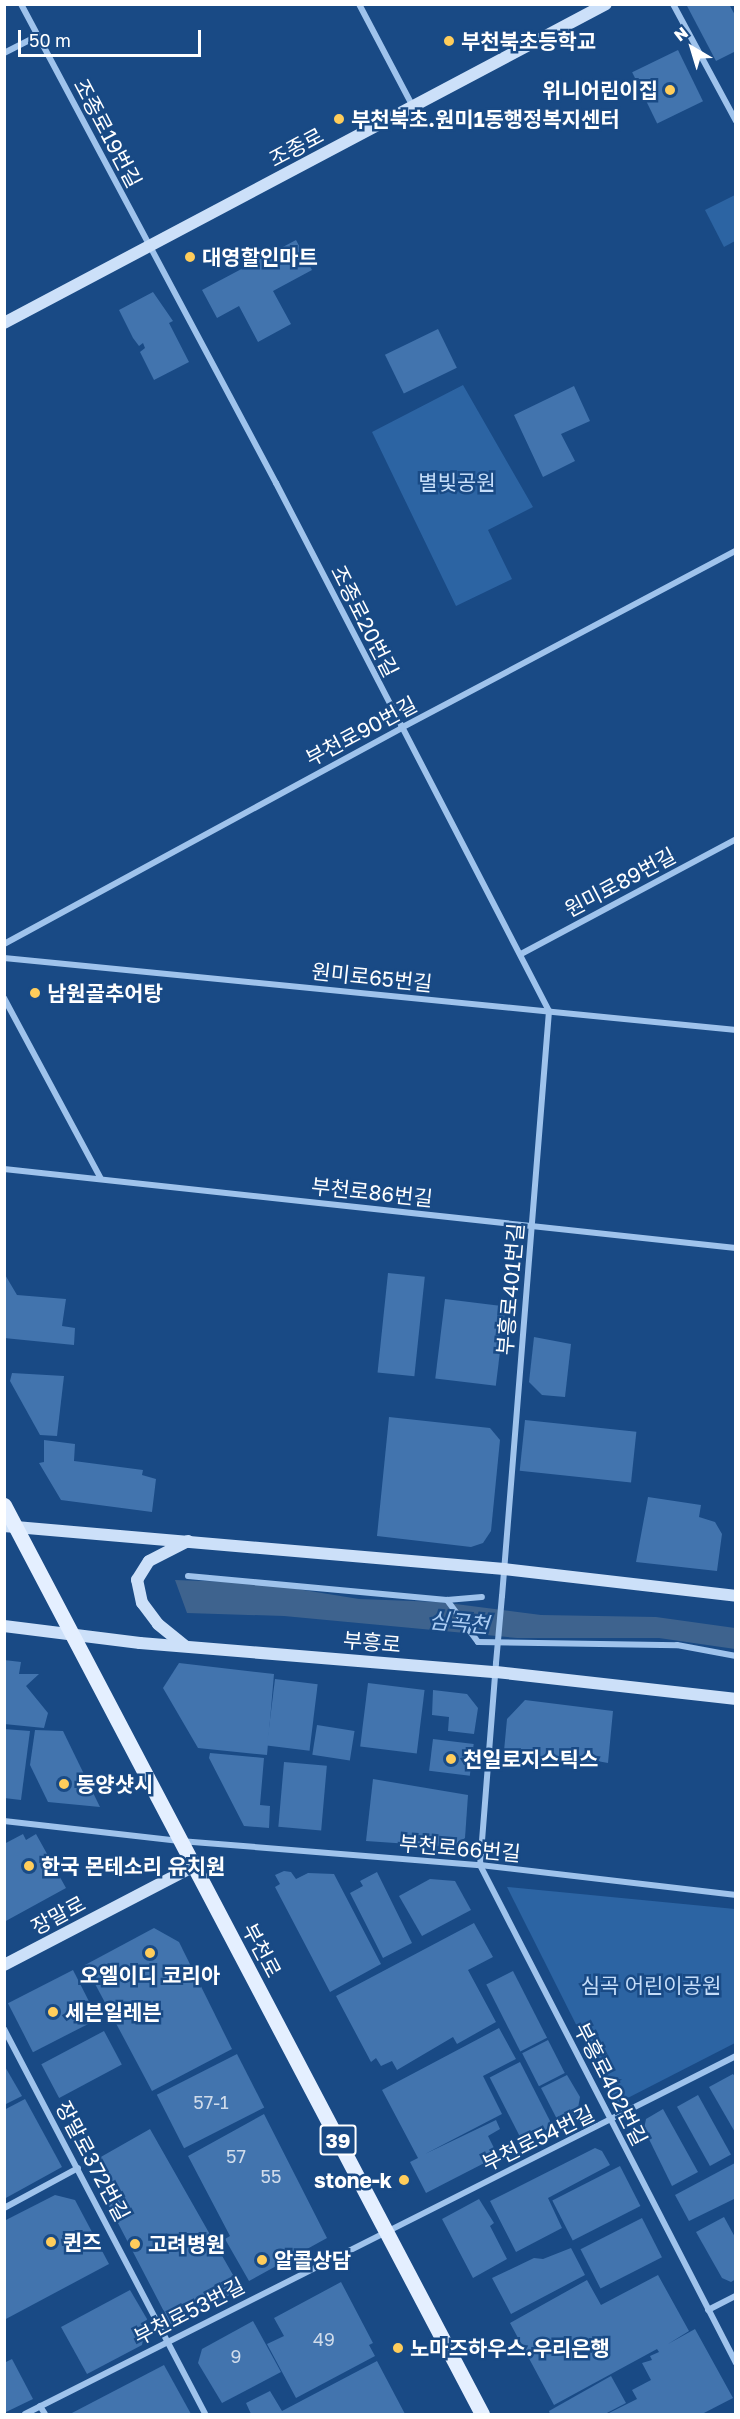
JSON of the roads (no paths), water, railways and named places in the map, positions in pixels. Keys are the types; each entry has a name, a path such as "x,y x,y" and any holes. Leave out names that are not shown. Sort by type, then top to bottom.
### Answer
{"main road":[{"name":"부천로","path":"4,1505 10,1526 194,1866 482,2415"}],"street":[{"name":"조종로19번길","path":"21,4 150,246"},
{"path":"359,4 413,107"},
{"name":"조종로","path":"4,323 606,4"},
{"path":"673,4 735,121"},
{"path":"4,53 38,36"},
{"name":"조종로20번길","path":"150,246 549,1011"},
{"name":"부천로90번길","path":"4,944 400,728 735,552"},
{"name":"원미로89번길","path":"521,954 735,839"},
{"name":"원미로65번길","path":"4,958 735,1030"},
{"path":"4,998 101,1179"},
{"name":"부흥로401번길","path":"496,1672 549,1011"},
{"name":"부천로86번길","path":"4,1169 735,1248"},
{"path":"10,1526 504,1569 735,1596"},
{"path":"185,1646 158,1624 142,1603 136,1580 149,1561 189,1541"},
{"path":"188,1576 447,1600 482,1597"},
{"path":"447,1600 478,1642 520,1640 677,1645 735,1656"},
{"name":"부흥로","path":"4,1626 185,1646 496,1672 735,1699"},
{"path":"480,1865 496,1672"},
{"name":"부천로66번길","path":"4,1821 180,1841 480,1865 735,1895"},
{"name":"부흥로402번길","path":"480,1865 735,2363"},
{"name":"장말로","path":"4,1965 194,1866"},
{"name":"장말로372번길","path":"4,2030 168,2340 205,2415"},
{"name":"부천로54번길","path":"385,2230 612,2120 735,2056"},
{"path":"4,2208 78,2168"},
{"name":"부천로53번길","path":"25,2415 385,2230"},
{"path":"708,2310 735,2296"},
{"path":"40,2406 45,2415"}],"water":[{"name":"심곡천","path":"175,1580 260,1583 359,1599 440,1602 541,1615 656,1617 735,1628 735,1649 659,1638 517,1638 284,1616 187,1613"}],"place":[{"name":"부천북초등학교","path":"449,41"},
{"name":"위니어린이집","path":"670,90"},
{"name":"부천북초.원미1동행정복지센터","path":"339,119"},
{"name":"대영할인마트","path":"190,257"},
{"name":"남원골추어탕","path":"35,993"},
{"name":"천일로지스틱스","path":"451,1759"},
{"name":"동양샷시","path":"64,1784"},
{"name":"한국 몬테소리 유치원","path":"29,1866"},
{"name":"오엘이디 코리아","path":"150,1953"},
{"name":"세븐일레븐","path":"53,2012"},
{"name":"stone-k","path":"404,2180"},
{"name":"퀸즈","path":"51,2242"},
{"name":"고려병원","path":"135,2244"},
{"name":"알콜상담","path":"262,2260"},
{"name":"노마즈하우스.우리은행","path":"398,2348"}],"park label":[{"name":"별빛공원","path":"457,482"},
{"name":"심곡 어린이공원","path":"651,1985"}]}
